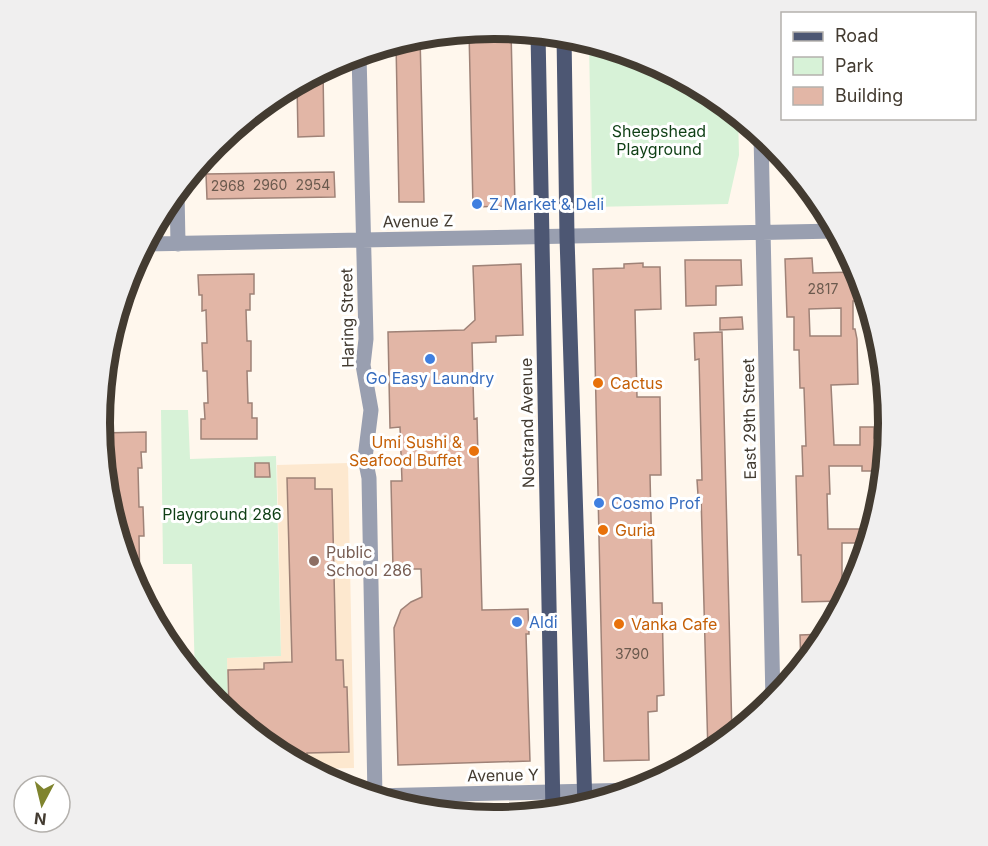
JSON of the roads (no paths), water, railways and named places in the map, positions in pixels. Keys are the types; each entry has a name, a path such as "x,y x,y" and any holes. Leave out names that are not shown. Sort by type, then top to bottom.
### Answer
{"main road":[{"name":"Nostrand Avenue","path":"538,42 554,802"},
{"path":"564,45 567,237 584,796"}],"street":[{"name":"Haring Street","path":"359,63 366,339 363,365 371,410 365,458 369,478 373,788"},
{"name":"East 29th Street","path":"761,147 773,688"},
{"path":"177,207 178,244"},
{"name":"Avenue Z","path":"154,244 827,231"},
{"name":"Avenue Y","path":"401,795 553,792 580,797"}],"place":[{"name":"Z Market & Deli","path":"477,204"},
{"name":"Go Easy Laundry","path":"430,359"},
{"name":"Cactus","path":"598,383"},
{"name":"Umi Sushi & Seafood Buffet","path":"474,451"},
{"name":"Cosmo Prof","path":"599,503"},
{"name":"Guria","path":"603,530"},
{"name":"Public School 286","path":"314,561"},
{"name":"Aldi","path":"517,622"},
{"name":"Vanka Cafe","path":"619,624"}],"park label":[{"name":"Sheepshead Playground","path":"659,140"},
{"name":"Playground 286","path":"222,514"}]}
